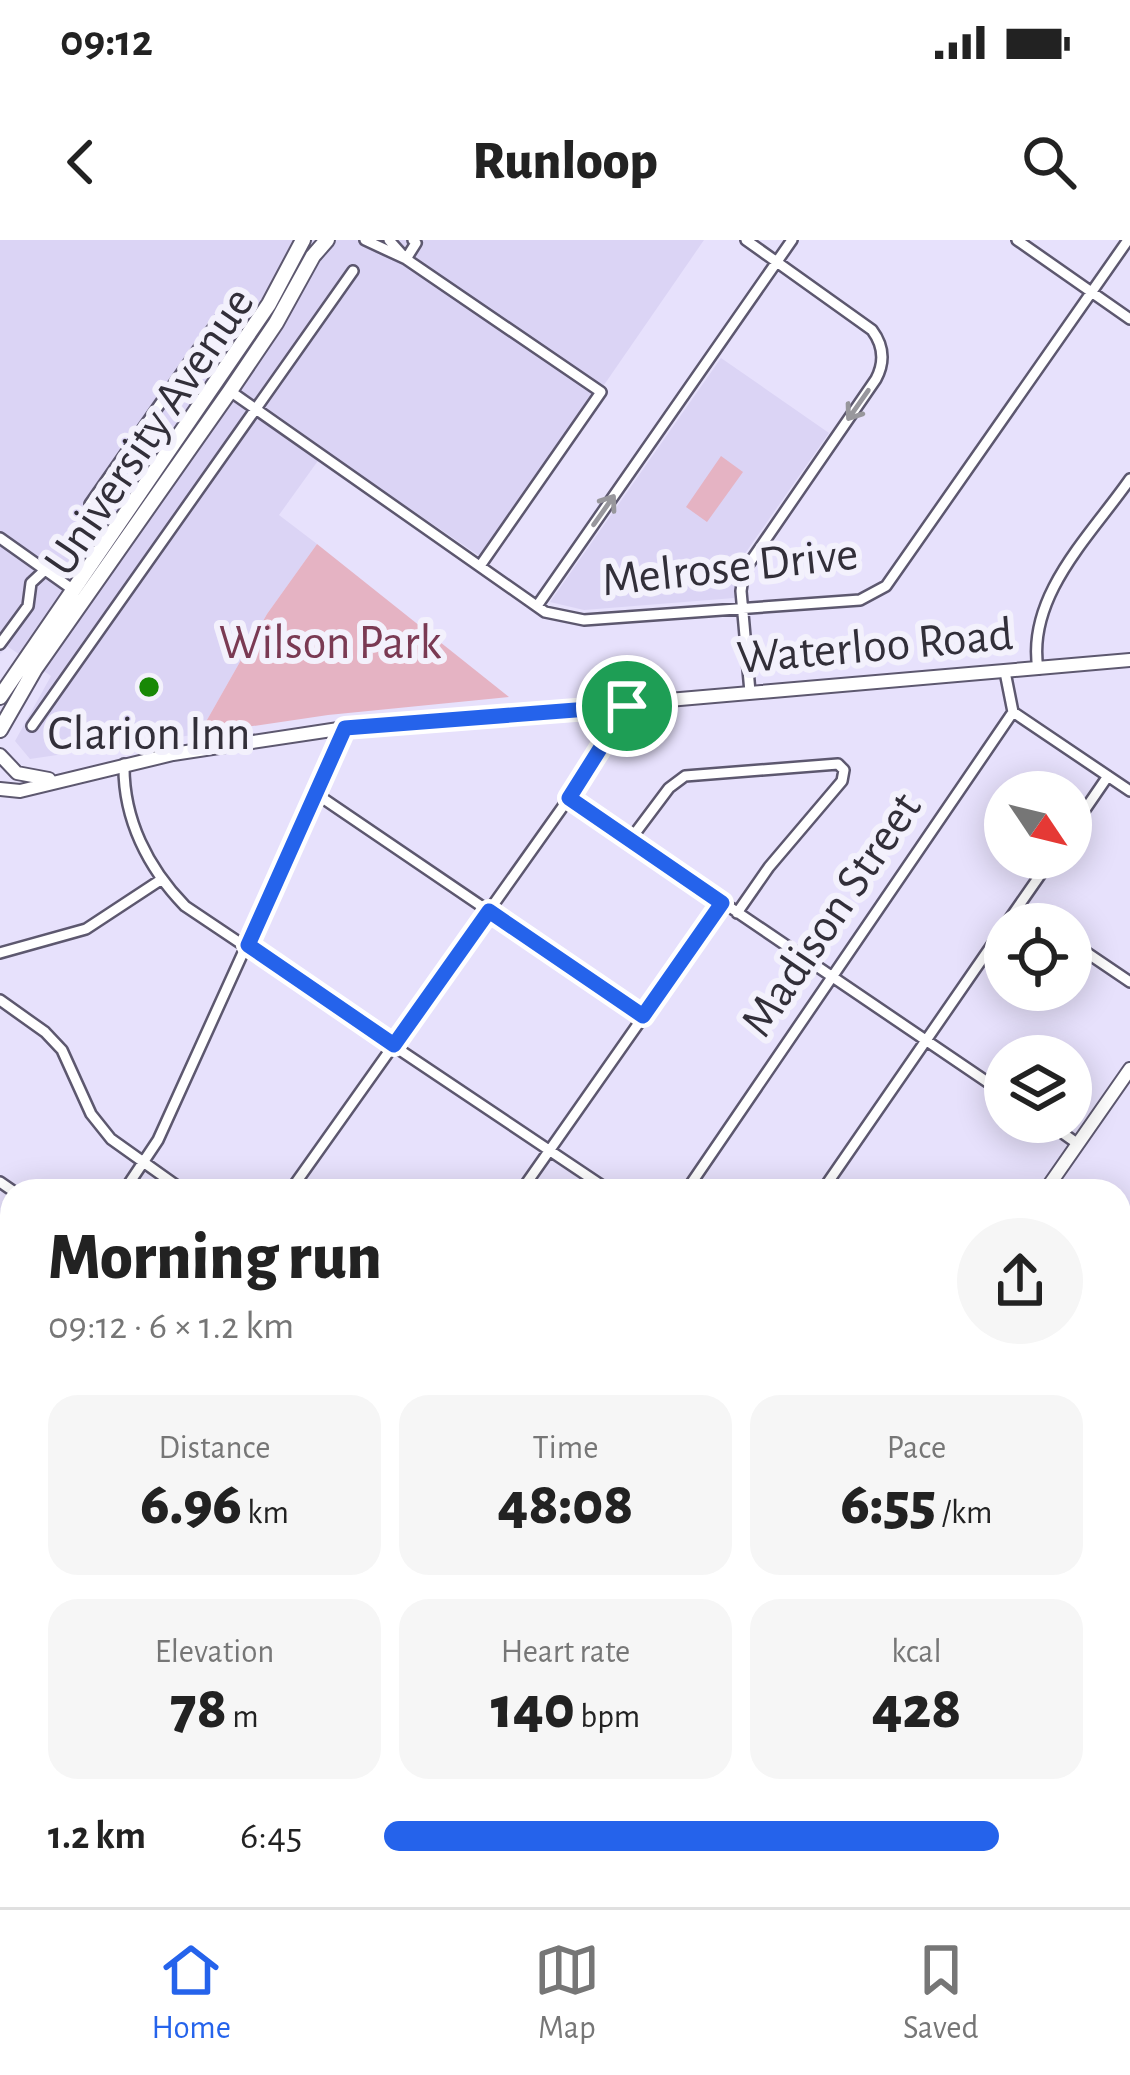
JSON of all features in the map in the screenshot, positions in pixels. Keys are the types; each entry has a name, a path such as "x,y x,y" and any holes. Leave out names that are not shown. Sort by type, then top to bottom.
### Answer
{"main road":[{"name":"University Avenue","path":"0,730 78,594 257,322 303,240"},
{"name":"University Avenue","path":"0,697 230,391 327,240"},
{"path":"230,391 229,377 257,322"},
{"name":"Waterloo Road","path":"0,789 20,791 124,764 345,728 1130,660"},
{"path":"0,754 17,773 56,779"},
{"path":"1054,1179 1130,1069"}],"street":[{"path":"365,240 406,259 601,392 480,566"},
{"path":"388,240 406,259"},
{"path":"406,259 416,243 413,240"},
{"path":"746,240 872,330 883,359 876,380 748,561 742,581 750,692"},
{"path":"537,606 792,240"},
{"path":"1017,240 1130,319"},
{"name":"Melrose Drive","path":"230,391 537,606 562,617 584,620 851,601 886,586 1128,240"},
{"path":"32,726 353,272"},
{"path":"90,504 218,321"},
{"path":"1038,669 1035,640 1043,606 1130,478"},
{"path":"1119,494 1130,502"},
{"path":"0,538 108,616"},
{"path":"0,644 28,606 31,583 45,570"},
{"path":"1005,672 1013,712 1130,791"},
{"path":"299,1179 569,798 627,706"},
{"name":"Madison Street","path":"694,1179 1013,712"},
{"path":"133,1179 158,1140 345,728"},
{"path":"124,764 131,817 145,852 197,915 592,1179"},
{"path":"630,840 669,788 685,776 838,764 844,770 842,782 769,867 737,913"},
{"path":"1092,799 1108,776"},
{"path":"315,793 643,1016"},
{"path":"569,798 984,1080"},
{"path":"0,953 86,929 162,878"},
{"path":"528,1179 722,903"},
{"path":"1092,956 1130,982"},
{"path":"830,1179 984,957"},
{"path":"0,1000 52,1039 99,1126 167,1179"}],"shaded area":[{"path":"0,240 704,240 484,559 325,451 279,515 317,544 267,614 199,734 30,759 15,741 51,676 7,646 0,654"},
{"path":"721,358 829,433 744,555 734,598 584,610 550,602"}],"green space":[{"path":"721,456 743,472 707,522 686,507"},
{"name":"Wilson Park","path":"317,544 509,697 199,734 267,614"}],"place":[{"name":"Clarion Inn","path":"149,687"}],"route":[{"path":"627,706 569,798 722,903 643,1016 489,911 394,1045 248,945 345,728 627,706"}]}
